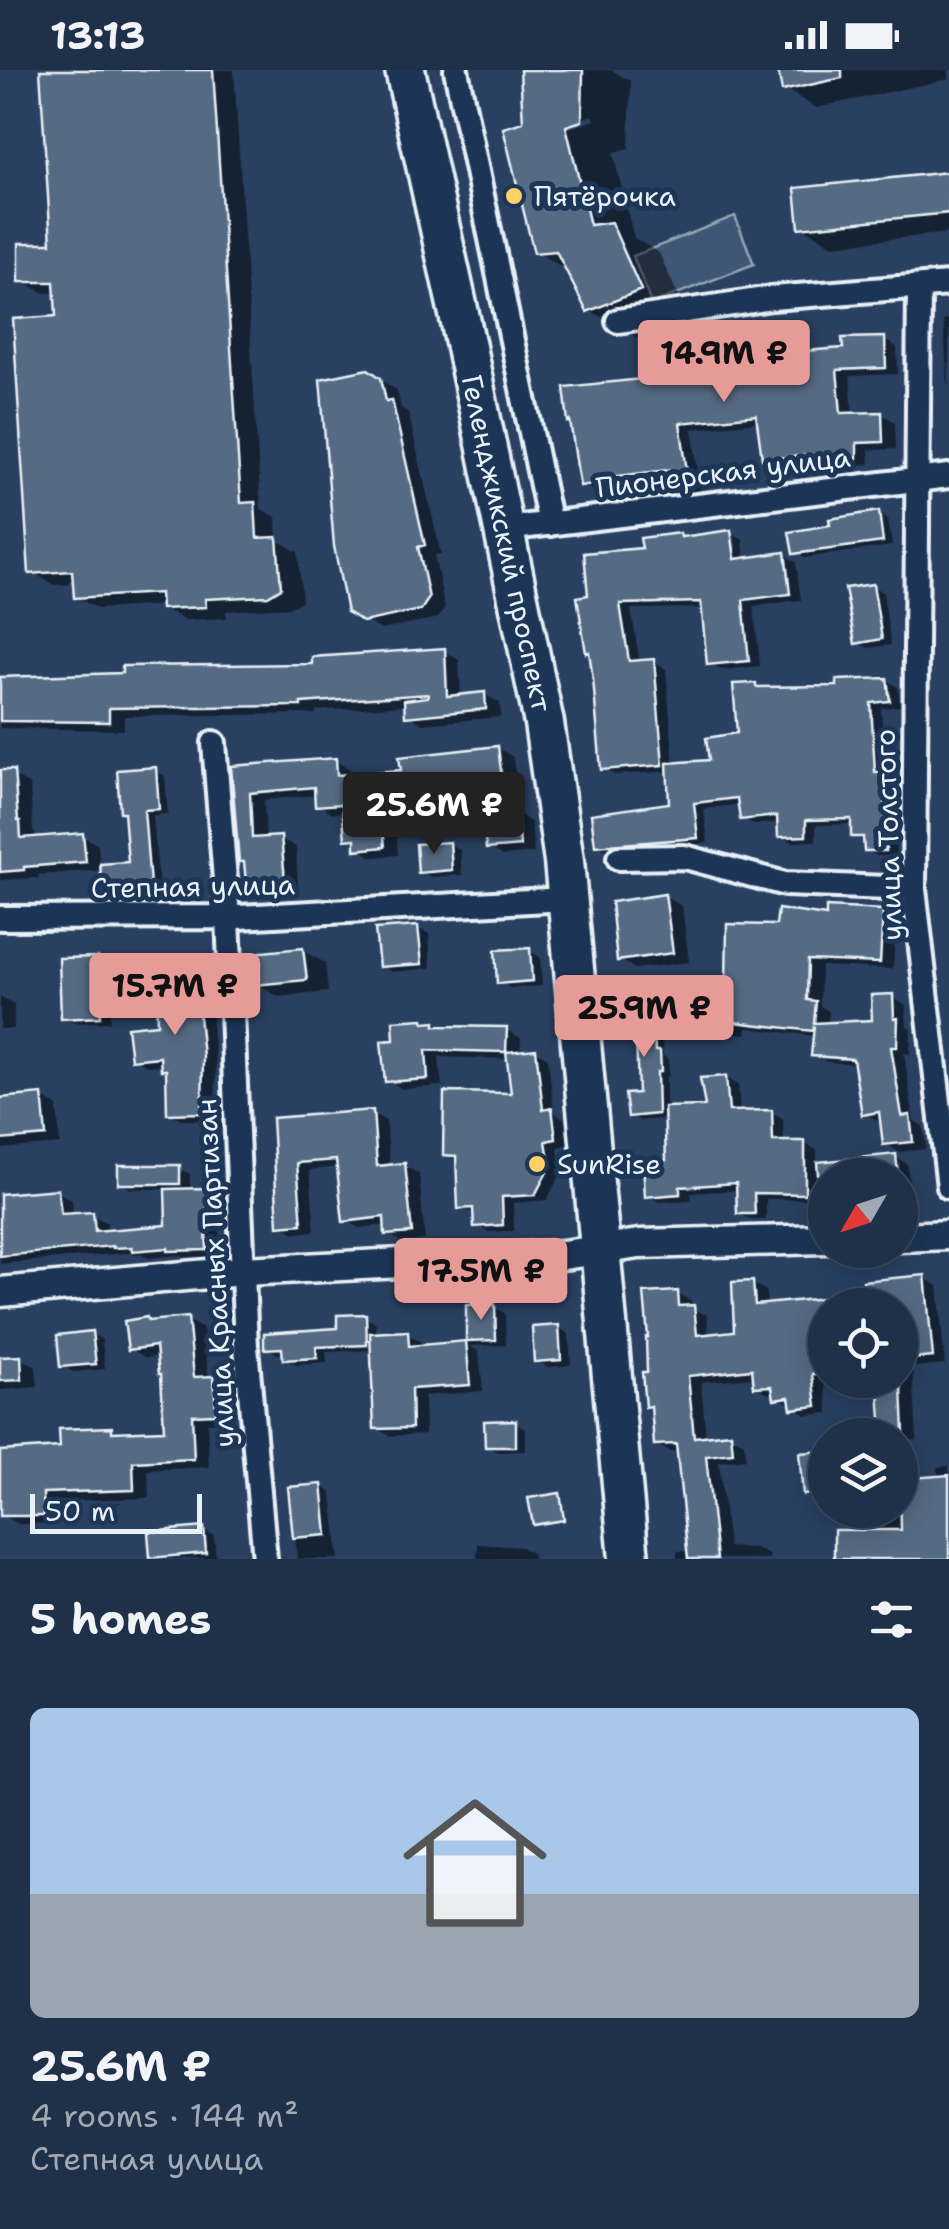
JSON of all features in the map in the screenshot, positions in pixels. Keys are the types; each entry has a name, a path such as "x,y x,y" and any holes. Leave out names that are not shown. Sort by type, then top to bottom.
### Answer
{"main road":[{"name":"Геленджикский проспект","path":"405,70 544,722 564,860 629,1559"}],"street":[{"path":"456,70 550,524"},
{"path":"618,320 772,298 949,284"},
{"name":"улица Толстого","path":"919,287 914,889 949,1187"},
{"name":"Пионерская улица","path":"504,529 949,476"},
{"name":"улица Красных Партизан","path":"214,743 228,917 246,1347 265,1559"},
{"path":"619,858 685,857 785,884 914,889"},
{"name":"Степная улица","path":"0,918 228,917 566,899"},
{"path":"918,1236 949,1235"},
{"path":"0,1292 242,1271 563,1255 638,1244 808,1239"}],"shaded area":[{"path":"735,216 754,264 651,304 633,256"}],"building":[{"path":"40,70 213,70 241,503 255,502 257,538 277,537 281,588 268,596 205,599 206,607 161,609 160,593 74,598 72,571 29,574 13,319 56,316 54,282 19,282 19,243 51,243"},
{"path":"520,70 583,70 582,121 566,126 590,225 611,222 641,290 587,312 556,251 534,253 503,128 523,122"},
{"path":"778,70 842,70 842,78 782,91"},
{"path":"949,172 949,213 799,228 795,188"},
{"path":"775,328 778,353 843,348 842,338 885,337 886,368 837,370 841,413 882,412 883,442 857,443 857,458 827,459 827,454 762,459 756,415 680,423 689,485 671,487 669,470 600,478 601,483 580,486 564,387 681,375 677,338"},
{"path":"368,369 381,378 386,401 392,400 425,545 418,547 429,598 421,610 363,622 347,612 334,546 320,379"},
{"path":"879,511 883,542 793,554 789,532 830,525 829,519"},
{"path":"731,530 735,559 785,552 790,594 743,600 749,661 707,665 701,602 620,604 629,661 654,659 663,765 601,770 593,679 577,597 588,595 584,553 642,548 640,538"},
{"path":"873,584 882,639 855,644 845,588"},
{"path":"445,648 447,696 485,692 486,709 405,717 404,700 428,694 301,706 109,708 109,722 0,721 0,677 122,673 122,666 312,664 312,657"},
{"path":"887,678 890,701 871,703 875,772 885,772 886,851 864,851 863,837 851,837 851,819 806,820 806,836 778,837 777,816 740,820 737,798 694,803 698,838 595,846 591,814 669,803 667,763 709,760 706,738 737,733 733,684 837,686 837,680"},
{"path":"498,746 506,812 517,811 520,846 486,849 482,802 448,806 447,799 381,807 385,847 355,850 355,839 345,840 342,804 315,806 314,787 250,793 252,838 281,836 285,880 246,882 244,862 239,862 231,766 336,758 337,775 401,770 399,757"},
{"path":"156,767 159,809 144,810 150,885 102,888 100,864 128,862 117,770"},
{"path":"0,770 14,770 21,838 83,833 86,862 0,872"},
{"path":"450,842 452,870 418,873 416,844"},
{"path":"665,894 673,953 617,961 611,902"},
{"path":"826,907 883,910 880,963 808,960 807,1000 816,1001 814,1023 872,1020 871,995 893,994 894,1018 898,1018 897,1047 891,1047 902,1116 910,1115 913,1142 883,1145 879,1112 862,1115 853,1059 811,1056 814,1026 813,1031 734,1022 733,1028 709,1025 713,985 726,986 727,924 776,925 778,909 826,916"},
{"path":"418,926 422,964 379,967 375,929"},
{"path":"303,948 307,980 255,985 251,953"},
{"path":"530,948 532,981 497,984 495,950"},
{"path":"98,957 100,1017 61,1019 59,958"},
{"path":"198,965 202,1113 167,1114 166,1070 161,1070 160,1057 131,1060 127,1027 157,1024 155,966"},
{"path":"653,1001 655,1051 660,1051 661,1072 657,1072 658,1114 628,1117 625,1094 638,1093 636,1035 629,1035 628,1002"},
{"path":"423,1019 424,1023 435,1022 435,1026 507,1027 506,1052 426,1050 428,1079 385,1082 381,1041 394,1040 393,1021"},
{"path":"536,1049 543,1110 552,1108 556,1139 546,1141 550,1166 535,1195 502,1197 503,1225 474,1227 473,1208 458,1209 456,1156 443,1155 444,1092 511,1093 506,1052"},
{"path":"726,1076 729,1111 772,1110 773,1141 805,1141 805,1194 754,1193 755,1214 737,1214 736,1183 680,1187 680,1194 645,1197 643,1162 666,1160 664,1107 705,1106 700,1078"},
{"path":"42,1094 46,1136 0,1140 0,1098"},
{"path":"373,1110 377,1166 405,1163 412,1233 385,1235 384,1217 343,1222 336,1160 297,1163 302,1224 278,1226 272,1118"},
{"path":"896,1154 896,1158 856,1158"},
{"path":"118,1165 180,1165 180,1184 118,1184"},
{"path":"208,1188 207,1250 132,1251 132,1247 113,1246 0,1256 0,1194 58,1189 61,1214 93,1212 95,1231 166,1225 165,1189"},
{"path":"925,1275 933,1357 918,1358 918,1288 864,1288 863,1281"},
{"path":"753,1281 755,1305 808,1300 808,1398 816,1398 817,1406 791,1409 789,1397 774,1399 772,1386 754,1387 752,1369 688,1376 694,1437 731,1433 733,1453 706,1456 717,1559 688,1559 676,1444 654,1445 651,1406 645,1407 642,1372 647,1372 648,1337 644,1293 678,1291 679,1306 694,1305 697,1335 734,1331 732,1282"},
{"path":"495,1304 496,1340 466,1341 466,1305"},
{"path":"366,1314 367,1345 316,1347 317,1358 283,1360 282,1348 264,1349 264,1333 337,1328 337,1315"},
{"path":"147,1317 148,1321 188,1317 194,1377 214,1376 216,1414 192,1415 194,1459 133,1462 134,1490 43,1493 44,1516 0,1516 0,1451 60,1447 59,1429 164,1430 156,1346 128,1350 124,1321"},
{"path":"559,1325 561,1360 534,1362 532,1327"},
{"path":"92,1331 96,1364 60,1367 57,1335"},
{"path":"408,1331 409,1346 466,1341 470,1385 411,1389 412,1428 374,1429 370,1333"},
{"path":"21,1356 22,1380 0,1381 0,1357"},
{"path":"880,1398 902,1398 903,1418 881,1418"},
{"path":"516,1420 516,1447 485,1447 484,1421"},
{"path":"808,1452 808,1494 803,1495 799,1453"},
{"path":"949,1475 949,1559 834,1559 834,1530 918,1528 918,1478"},
{"path":"322,1484 327,1535 293,1538 288,1487"},
{"path":"560,1493 564,1520 533,1525 528,1498"},
{"path":"204,1527 206,1553 150,1558 148,1532"}],"place":[{"name":"Пятёрочка","path":"514,196"},
{"name":"SunRise","path":"537,1164"}]}
